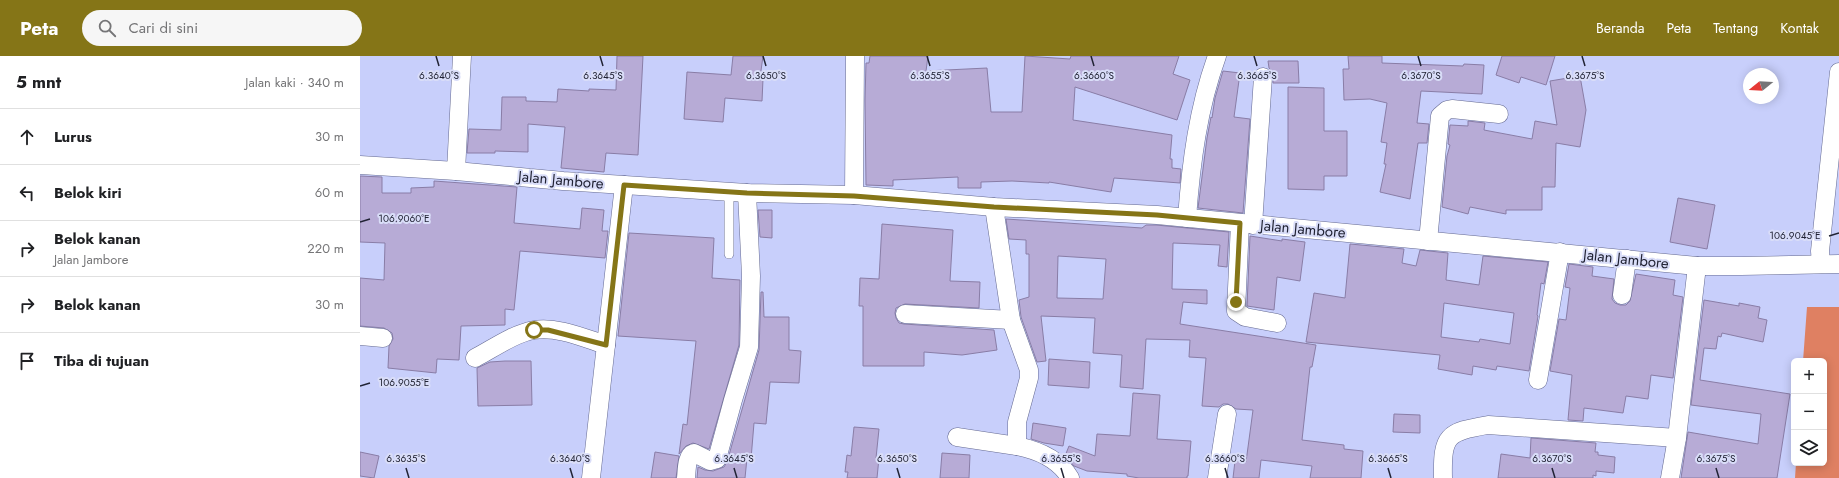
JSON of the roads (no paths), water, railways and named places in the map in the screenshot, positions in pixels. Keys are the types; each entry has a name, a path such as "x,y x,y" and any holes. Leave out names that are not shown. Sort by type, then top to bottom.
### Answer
{"street":[{"path":"456,170 462,56"},
{"path":"1187,218 1194,150 1201,110 1217,56"},
{"path":"854,196 855,57"},
{"path":"1820,264 1820,251 1839,72"},
{"path":"1263,77 1236,311 1245,317 1277,323"},
{"path":"1428,241 1440,116 1447,110 1452,109 1499,114"},
{"name":"Jalan Jambore","path":"360,165 456,170 563,181 747,193 854,196 994,207 1157,215 1697,266 1839,264"},
{"path":"591,478 624,185"},
{"path":"686,478 689,457 692,454 710,461 717,460 733,400 747,358 749,347 751,276 747,193"},
{"path":"994,207 1011,320 1029,370 1029,378 1017,422 1017,446"},
{"path":"1538,380 1560,252"},
{"path":"1622,295 1627,259"},
{"path":"1670,478 1677,438 1697,266"},
{"path":"905,314 1011,320"},
{"path":"475,358 506,341 534,330 548,330 606,345"},
{"path":"360,336 383,338"},
{"path":"1217,478 1227,414"},
{"path":"1443,478 1443,450 1452,435 1463,430 1488,425 1677,438"},
{"path":"958,437 1017,446 1039,452 1057,463 1070,478"}],"lane":[{"path":"729,191 729,254"}]}
